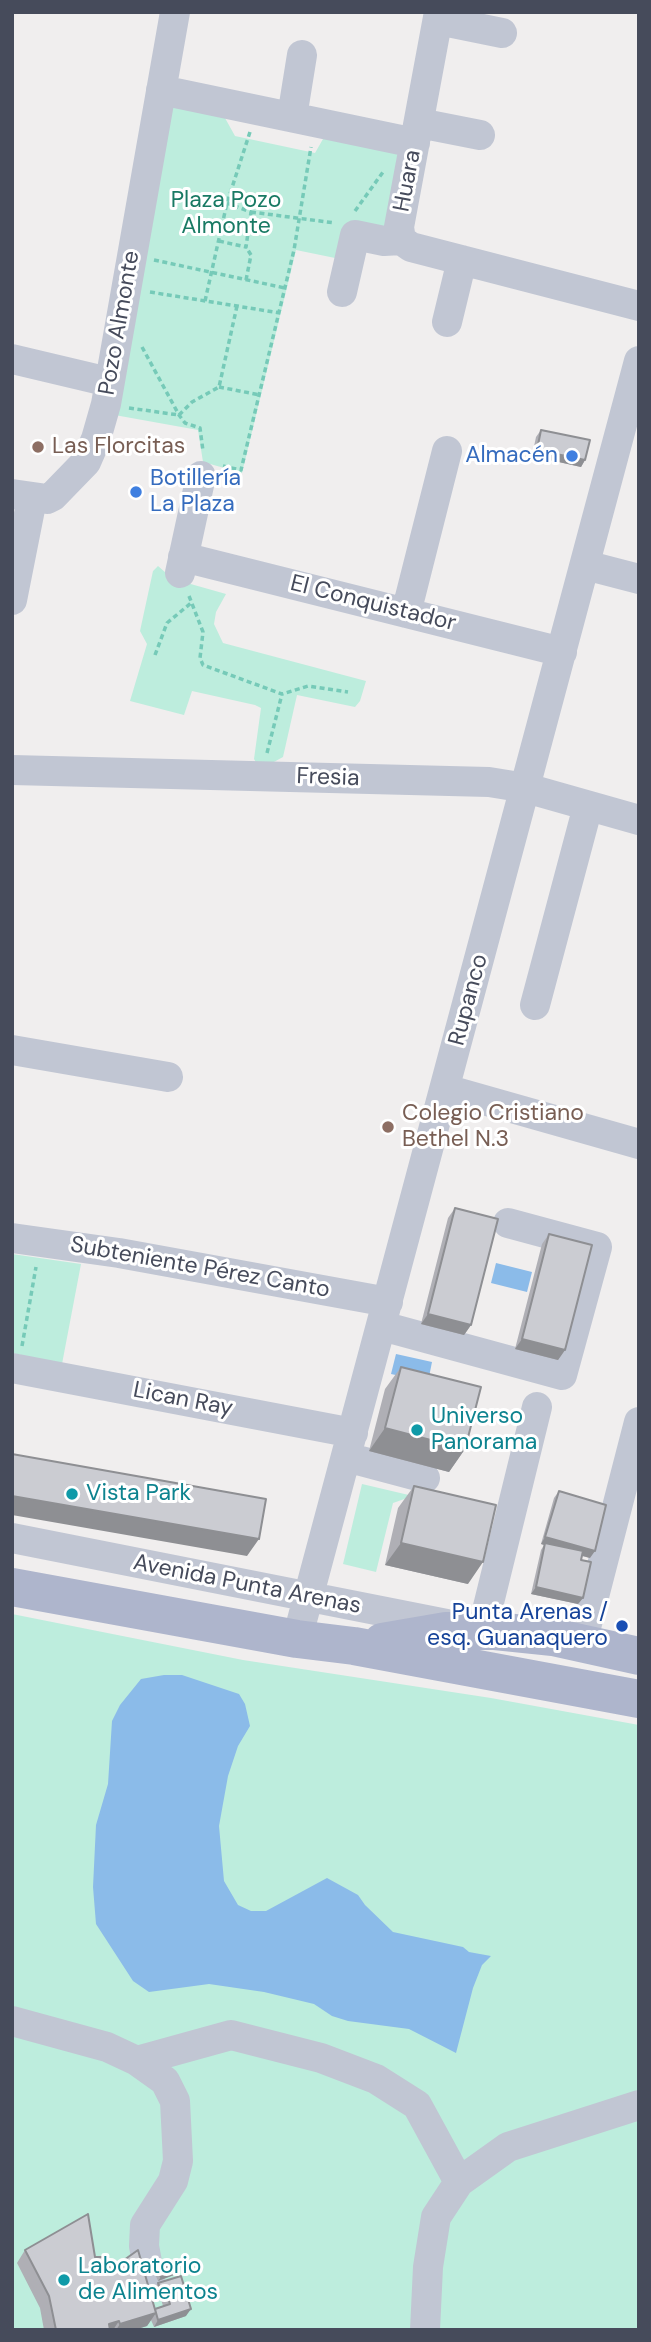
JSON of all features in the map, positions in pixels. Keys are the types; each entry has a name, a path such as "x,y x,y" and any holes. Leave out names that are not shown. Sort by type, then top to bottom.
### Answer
{"main road":[{"name":"Avenida Punta Arenas","path":"12,1587 639,1699"},
{"name":"Avenida Punta Arenas","path":"354,1646 434,1633 482,1631 524,1633 639,1656"}],"street":[{"name":"Pozo Almonte","path":"12,600 22,496 47,499 53,496 86,462 96,439 109,382 175,12"},
{"name":"Huara","path":"401,240 399,227 411,136 439,16 502,33"},
{"path":"302,55 303,120"},
{"path":"161,90 303,120 411,136"},
{"name":"Huara","path":"411,136 480,135"},
{"path":"342,292 355,234 384,241 401,240 411,247 639,306"},
{"path":"447,322 462,260"},
{"path":"12,359 109,382"},
{"name":"Rupanco","path":"297,1639 585,565 634,400 639,361"},
{"path":"406,613 447,451"},
{"path":"182,565 207,467"},
{"name":"El Conquistador","path":"182,565 406,613 562,652"},
{"path":"585,565 639,579"},
{"name":"Fresia","path":"12,770 489,782 526,789 639,820"},
{"path":"536,1005 588,806"},
{"path":"12,1050 168,1077"},
{"path":"445,1089 639,1144"},
{"name":"Subteniente Pérez Canto","path":"27,1240 385,1314 562,1375 597,1247 508,1223"},
{"name":"Lican Ray","path":"15,1368 350,1445 425,1478"},
{"path":"482,1631 537,1407"},
{"path":"582,1643 639,1422"},
{"name":"Avenida Punta Arenas","path":"12,1538 482,1631"},
{"path":"12,2021 107,2047 137,2061 165,2081 175,2101 178,2161 173,2181 145,2225 144,2246 150,2278"},
{"path":"137,2061 189,2044 231,2035 270,2043 343,2066 376,2079 417,2105 459,2182"},
{"path":"425,2330 428,2267 436,2217 459,2182 508,2147 639,2105"}],"path":[{"path":"205,301 228,203 257,110"},
{"path":"128,407 179,415 185,423 200,428 207,467 241,470 280,313 299,220 303,120"},
{"path":"228,203 251,212 299,220 347,222 377,177 394,161 411,136"},
{"path":"246,280 251,255 246,247 251,212"},
{"path":"219,241 246,247"},
{"path":"152,260 285,288"},
{"path":"147,291 280,313"},
{"path":"219,387 237,306"},
{"path":"179,415 192,402 219,387 260,395"},
{"path":"182,565 191,603 203,632 200,658 203,665 282,694 308,686 348,692"},
{"path":"155,655 167,623 191,603"},
{"path":"261,776 282,694"},
{"path":"15,1368 27,1240"}],"green space":[{"name":"Plaza Pozo Almonte","path":"171,100 220,109 235,136 315,153 327,132 398,147 390,234 340,259 296,250 242,473 203,462 198,430 109,414"},
{"path":"158,566 173,579 226,594 216,612 214,624 223,643 366,681 360,701 355,707 297,695 283,757 272,763 257,764 254,759 261,708 255,705 192,691 184,715 130,701 147,644 140,631 153,571"},
{"path":"12,1254 81,1264 62,1364 12,1353"},
{"path":"362,1484 413,1496 393,1503 376,1572 343,1564"},
{"path":"12,1614 243,1660 491,1698 639,1725 639,2330 12,2330"}],"water":[{"path":"496,1263 532,1272 527,1292 491,1283"},
{"path":"396,1354 432,1362 428,1382 391,1374"},
{"path":"182,1675 239,1694 245,1704 250,1726 238,1746 228,1776 219,1826 224,1881 238,1905 251,1911 266,1911 327,1878 358,1895 393,1932 491,1956 482,1965 473,1988 456,2053 409,2029 348,2021 332,2016 314,2004 264,1992 209,1984 149,1992 133,1981 96,1924 93,1887 96,1825 108,1784 112,1721 120,1705 141,1679"}],"building":[{"path":"541,430 590,440 585,460 537,450"},
{"path":"455,1208 498,1219 471,1325 428,1314"},
{"path":"549,1234 592,1245 565,1350 522,1339"},
{"path":"401,1367 481,1387 465,1449 385,1428"},
{"path":"12,1454 266,1499 259,1539 12,1496"},
{"path":"414,1486 496,1505 483,1562 401,1543"},
{"path":"559,1491 606,1505 595,1551 545,1537"},
{"path":"545,1543 583,1551 581,1560 591,1562 583,1598 536,1587"},
{"name":"Laboratorio de Alimentos","path":"88,2214 95,2257 106,2257 110,2270 138,2250 156,2313 120,2324 119,2321 109,2324 110,2330 56,2330 49,2296 25,2250"},
{"path":"174,2264 177,2271 161,2277 158,2271"},
{"path":"181,2276 191,2309 158,2320 155,2309 170,2304 165,2289 161,2290 158,2283"}],"place":[{"name":"Las Florcitas","path":"38,447"},
{"name":"Almacén","path":"572,456"},
{"name":"Botillería La Plaza","path":"136,492"},
{"name":"Colegio Cristiano Bethel N.3","path":"388,1127"},
{"name":"Universo Panorama","path":"417,1430"},
{"name":"Vista Park","path":"72,1494"},
{"name":"Punta Arenas / esq. Guanaquero","path":"622,1626"},
{"name":"Laboratorio de Alimentos","path":"64,2280"}]}
